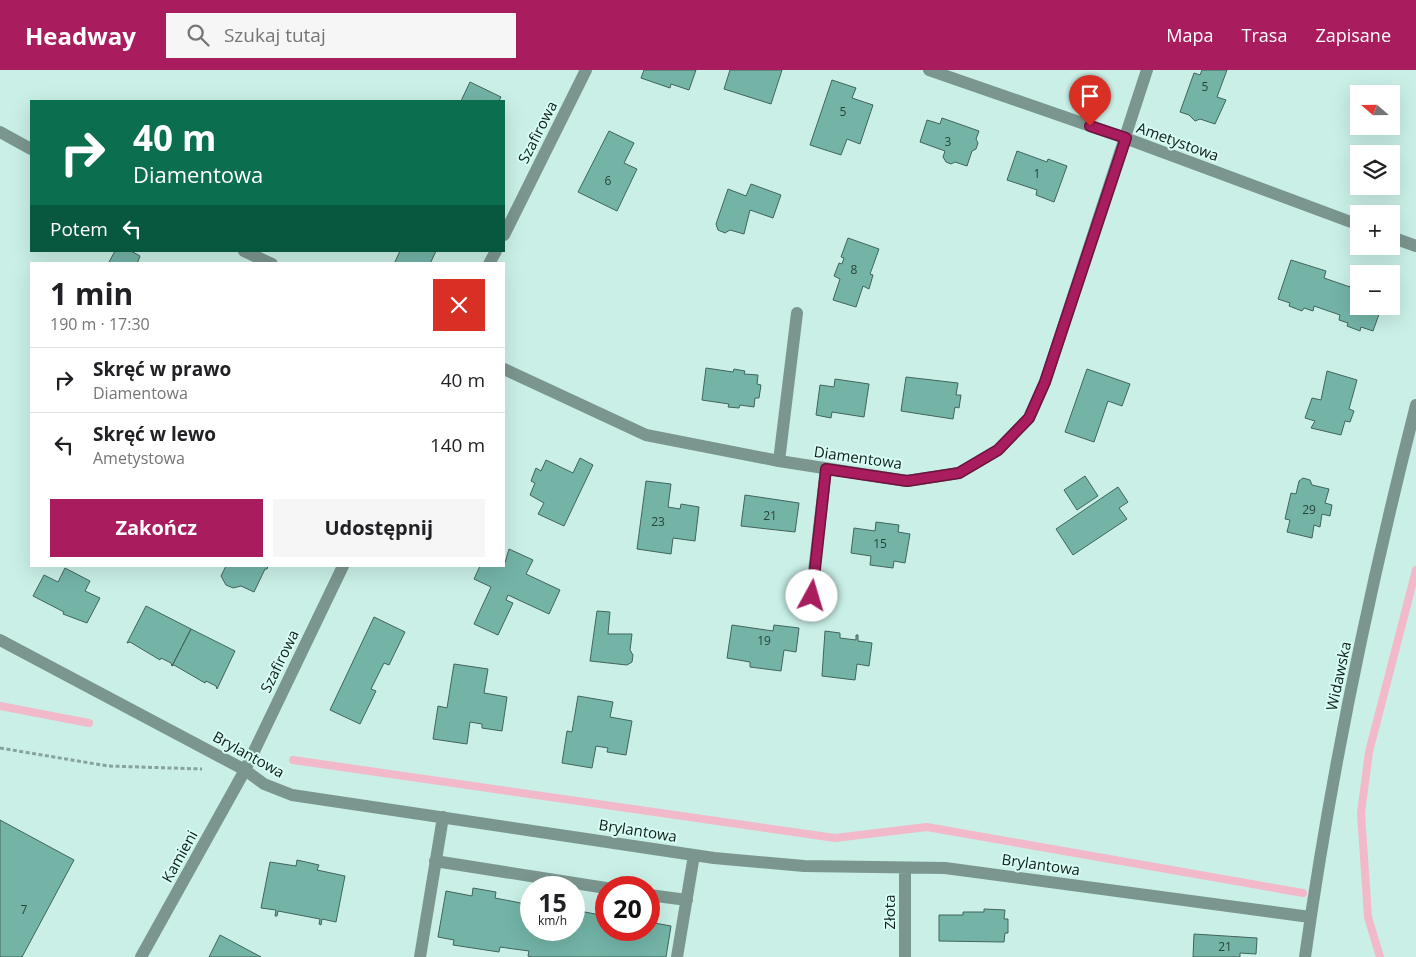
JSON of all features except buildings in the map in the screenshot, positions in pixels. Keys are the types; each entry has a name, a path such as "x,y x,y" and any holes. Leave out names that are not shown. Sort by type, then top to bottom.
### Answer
{"street":[{"name":"Szafirowa","path":"505,233 586,70"},
{"name":"Ametystowa","path":"928,70 1126,138 1350,222"},
{"name":"Diamentowa","path":"505,369 646,435 780,461 907,481 959,473 998,450 1029,418 1048,373 1147,70"},
{"path":"0,132 30,148"},
{"path":"1400,240 1416,246"},
{"path":"246,252 268,262"},
{"path":"780,461 797,313"},
{"name":"Widawska","path":"1305,957 1310,917 1347,711 1392,500 1416,405"},
{"path":"812,596 826,469"},
{"name":"Szafirowa","path":"245,770 343,567"},
{"name":"Brylantowa","path":"0,640 245,770 264,784 292,794 694,855 804,866 946,868 1310,917"},
{"name":"Kamieni","path":"141,957 245,770"},
{"path":"420,957 443,817"},
{"path":"677,957 694,855"},
{"path":"435,861 595,886"},
{"name":"Złota","path":"905,868 905,957"},
{"path":"660,896 687,900"}],"path":[{"path":"0,748 108,766 206,769"}],"waterway":[{"path":"1380,957 1368,917 1361,813 1369,752 1416,570"},
{"path":"0,706 89,723"},
{"path":"293,760 835,838 927,827 1303,893"}],"route":[{"path":"812,596 826,469 907,481 959,473 998,450 1029,418 1045,382 1126,138 1090,126"}]}
